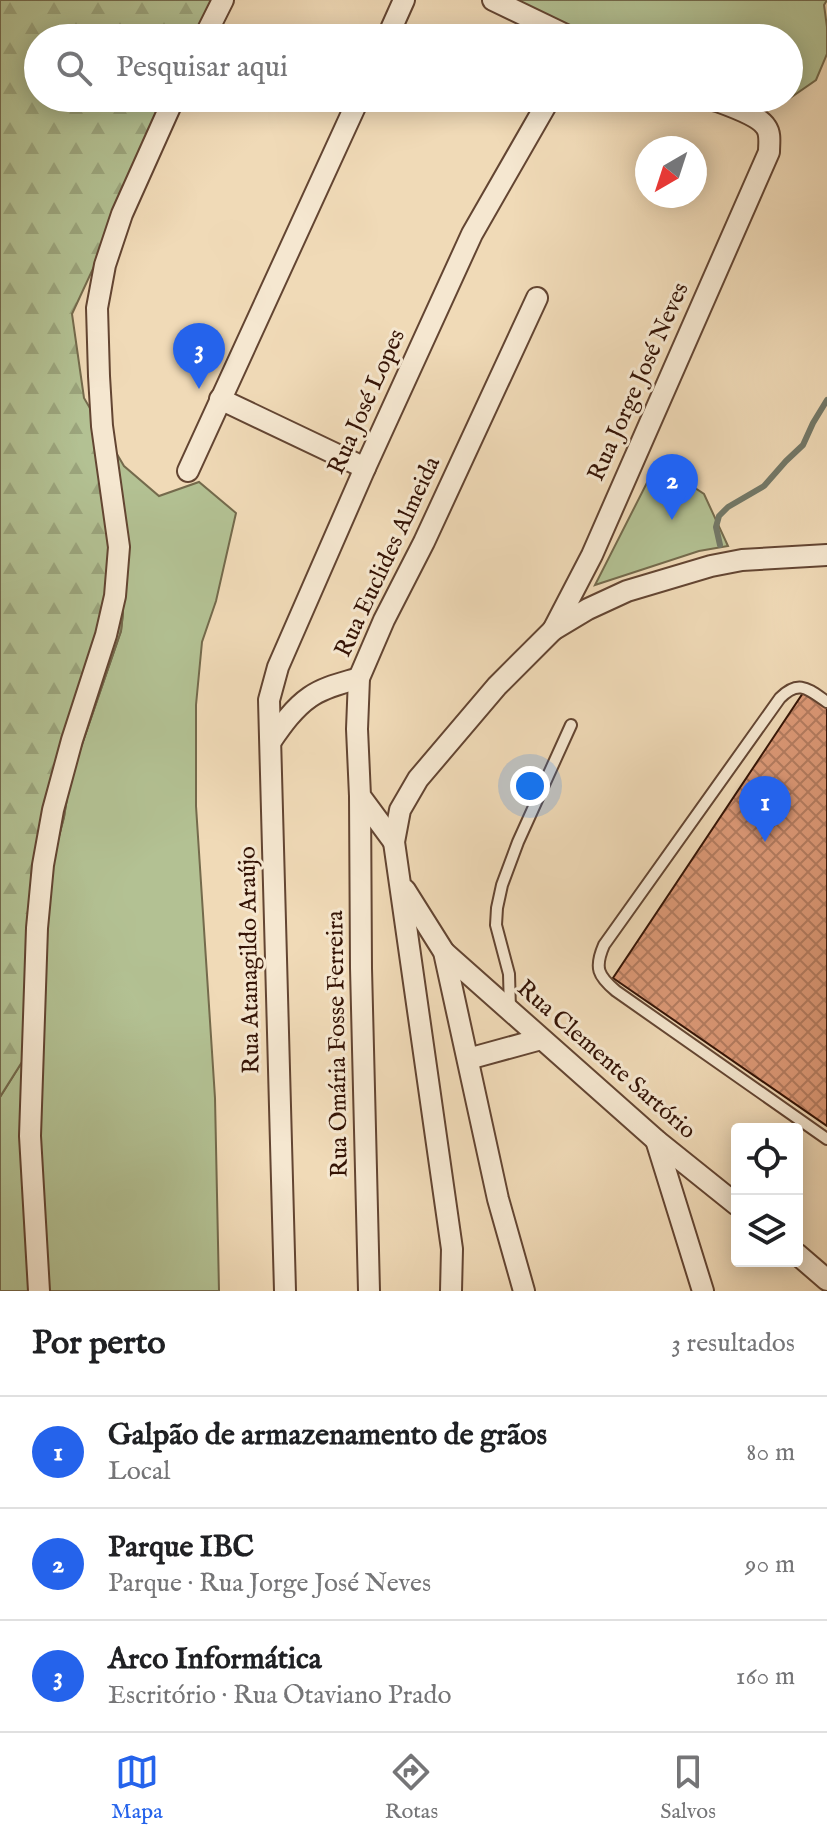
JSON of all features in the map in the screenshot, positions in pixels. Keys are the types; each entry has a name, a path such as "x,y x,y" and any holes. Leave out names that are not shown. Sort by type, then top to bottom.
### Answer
{"street":[{"path":"211,24 223,0"},
{"path":"393,24 404,0"},
{"path":"493,0 543,24"},
{"path":"39,1291 30,1136 37,928 43,865 53,810 72,740 109,622 115,596 119,547 102,426 97,308 105,265 122,214 168,112"},
{"path":"188,471 353,112"},
{"name":"Rua José Lopes","path":"271,741 269,700 278,667 472,234 542,112"},
{"name":"Rua Jorge José Neves","path":"553,630 592,555 769,152 768,128 741,112"},
{"name":"Rua Euclides Almeida","path":"360,796 357,729 359,678 537,298"},
{"path":"220,399 365,468"},
{"path":"451,1291 452,1249 394,842 400,810 418,779 497,686 553,630 588,609 627,591 711,566 742,560 827,554"},
{"path":"271,741 290,714 311,696 359,678"},
{"name":"Rua Atanagildo Araújo","path":"271,741 285,1291"},
{"path":"360,796 394,842"},
{"name":"Rua Omária Fosse Ferreira","path":"360,796 369,1291"},
{"path":"400,883 444,952 498,1199 524,1291"},
{"name":"Rua Clemente Sartório","path":"444,952 656,1140 731,1200"},
{"path":"468,1059 541,1039"},
{"path":"656,1140 703,1291"},
{"path":"803,1259 827,1280"}],"lane":[{"path":"827,702 803,687 795,687 780,698 604,945 598,958 603,980 616,991 827,1139"},
{"path":"510,1012 509,974 496,925 497,908 518,842 571,725"}],"green space":[{"path":"0,0 217,0 206,24 24,24 24,112 166,112 72,314 84,398 108,439 123,613 121,631 70,779 53,859 45,931 43,1020 27,1054 0,1097"},
{"path":"503,0 827,0 824,5 827,54 816,80 803,89 803,24 554,24"},
{"path":"108,439 124,466 159,496 199,482 236,513 216,601 202,642 196,705 196,806 215,1098 219,1291 0,1291 0,1097 27,1054 43,1020 45,931 53,859 70,779 121,631 123,613"},
{"path":"657,463 704,494 728,546 699,551 595,585"}],"building":[{"path":"805,690 827,706 827,1126 613,978"}],"waterway":[{"path":"720,545 716,527 719,516 728,507 764,486 803,445 827,400"}],"place":[{"name":"Arco Informática","path":"199,389"},
{"name":"Parque IBC","path":"672,520"},
{"name":"Galpão de armazenamento de grãos","path":"765,842"}]}
